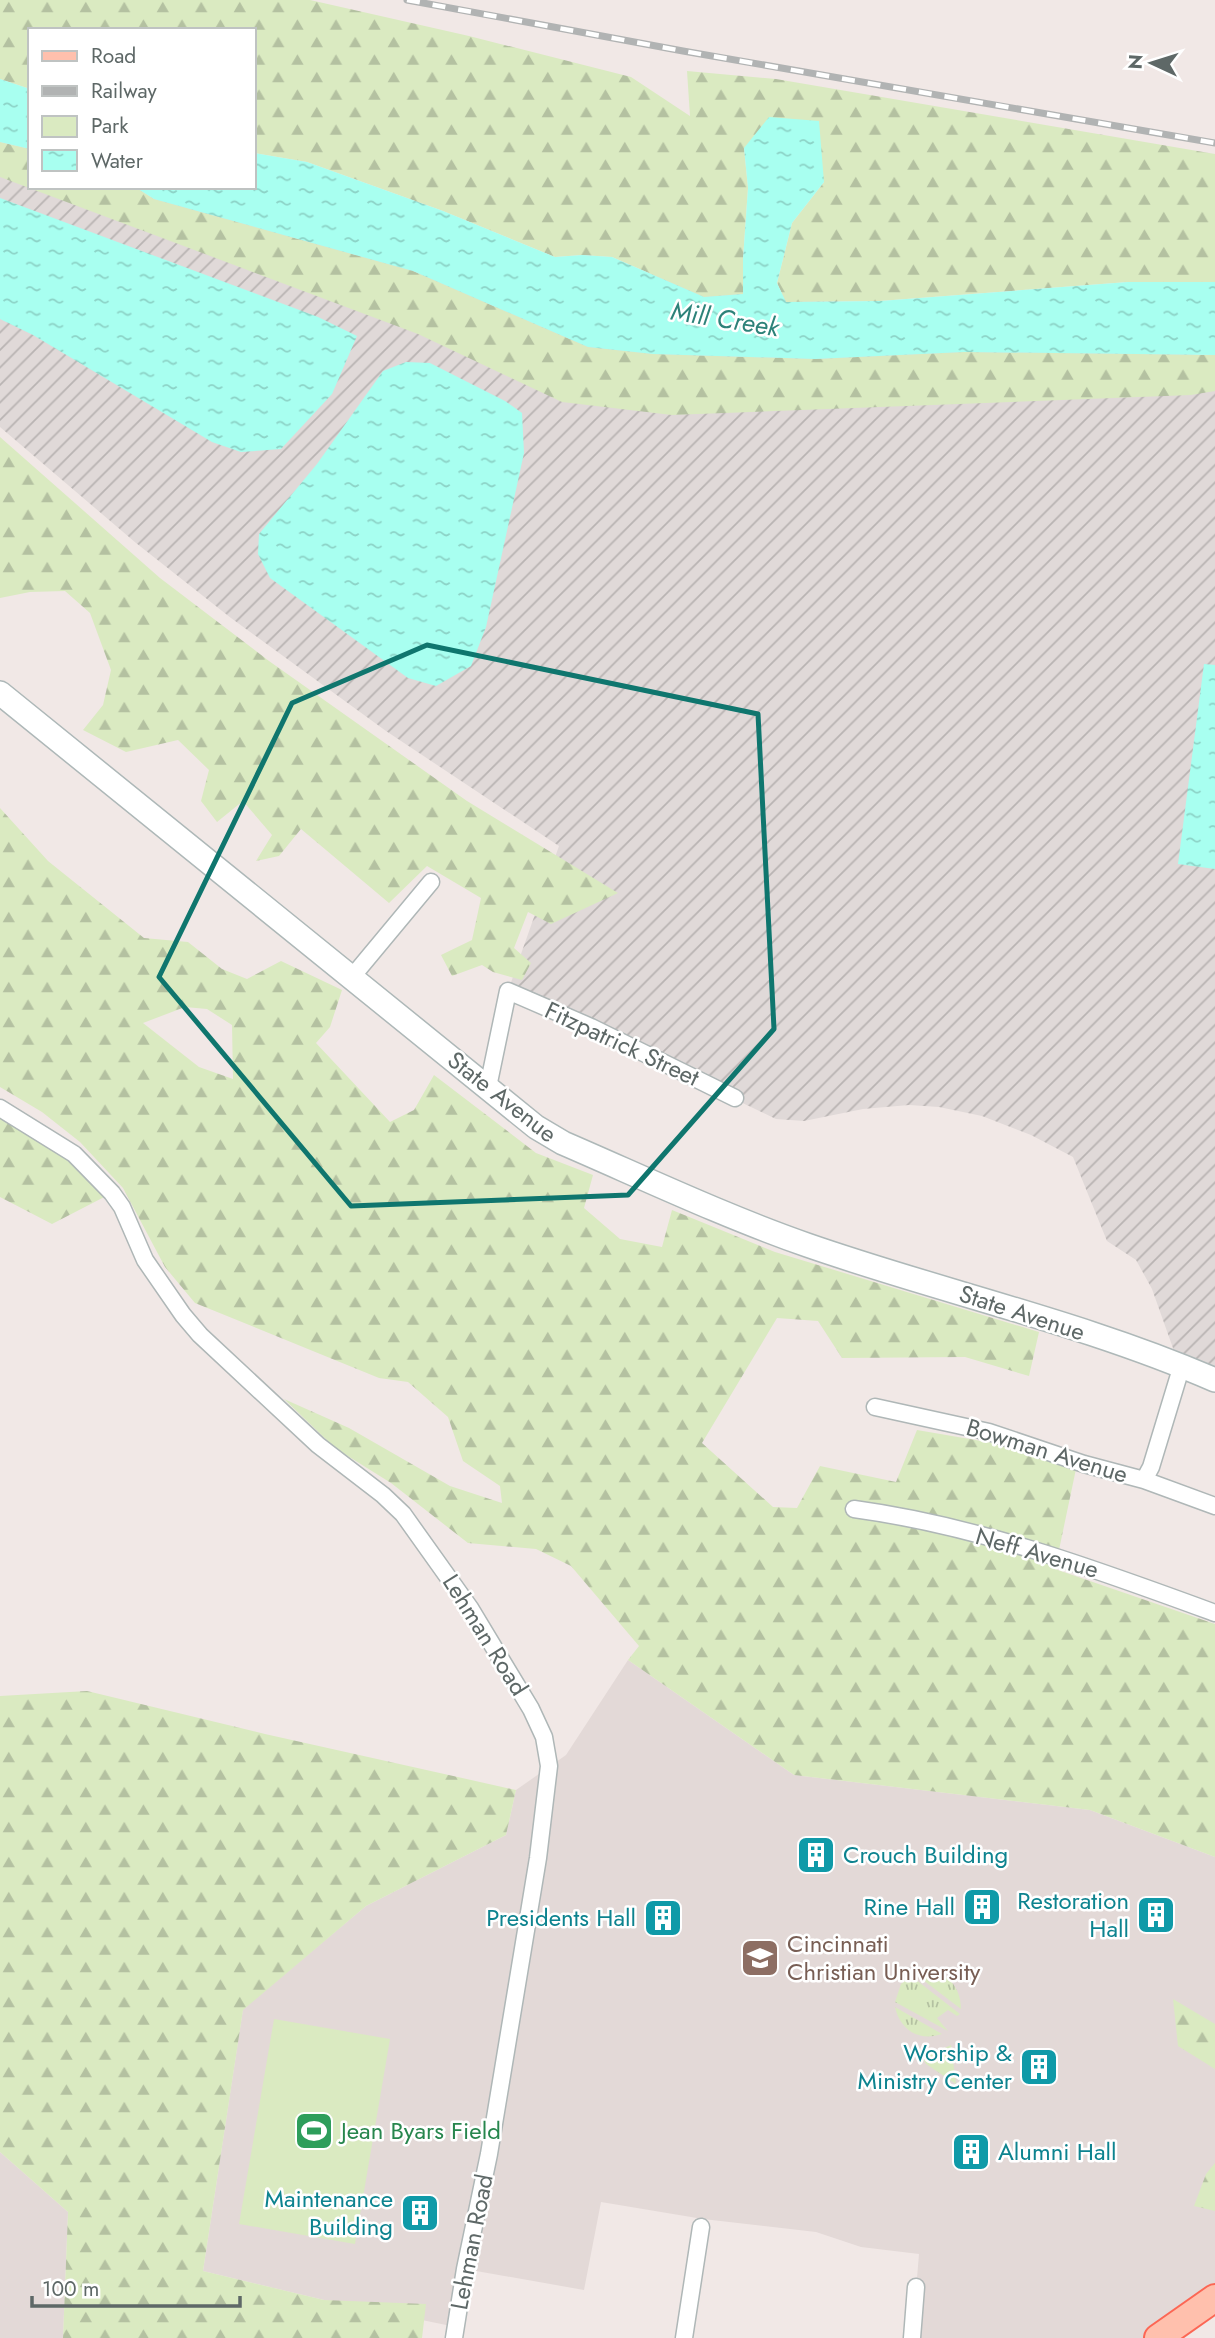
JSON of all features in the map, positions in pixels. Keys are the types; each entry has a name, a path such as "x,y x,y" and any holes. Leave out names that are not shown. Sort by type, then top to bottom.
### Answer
{"main road":[{"name":"State Avenue","path":"0,693 536,1127 563,1143 807,1245 1054,1322 1182,1365 1215,1380"},
{"path":"1158,2338 1215,2298"}],"street":[{"path":"352,977 430,882"},
{"name":"Fitzpatrick Street","path":"488,1087 508,991 591,1027 735,1098"},
{"name":"Lehman Road","path":"0,1108 74,1154 112,1193 122,1208 145,1260 200,1335 318,1445 383,1495 403,1514 470,1608 531,1709 544,1737 549,1766 538,1858 489,2154 454,2338"},
{"path":"1144,1480 1151,1467 1182,1365"},
{"name":"Bowman Avenue","path":"875,1407 989,1432 1084,1464 1144,1480 1215,1506"},
{"name":"Neff Avenue","path":"854,1509 904,1517 1021,1545 1215,1613"},
{"path":"684,2338 701,2227"},
{"path":"912,2338 916,2287"}],"highlighted area":[{"path":"427,645 758,714 774,1029 628,1195 351,1206 159,977 292,703"}],"shaded area":[{"path":"0,142 28,149 28,189 138,189 154,199 1204,356 1215,355 1215,1380 1182,1365 1174,1351 1152,1289 1136,1260 1107,1241 1073,1157 1031,1135 982,1116 939,1107 909,1105 863,1109 804,1121 776,1119 508,991 559,846 386,731 231,618 136,543 0,427"},
{"name":"Cincinnati Christian University","path":"628,1660 794,1775 1090,1810 1215,1857 1215,2298 1158,2338 912,2338 919,2254 861,2247 816,2232 703,2219 601,2202 584,2290 465,2269 456,2327 324,2300 203,2271 243,2009 366,1906 506,1835 516,1790 566,1755"},
{"path":"0,2152 68,2212 63,2338 0,2338"}],"green space":[{"path":"0,0 310,0 631,77 690,116 687,71 776,79 1215,154 1215,282 1128,282 880,301 786,302 777,283 792,223 824,182 744,148 748,188 743,294 704,297 612,257 555,257 443,211 307,162 256,153 256,28 28,28 28,88 0,79"},
{"path":"0,142 28,149 28,188 0,177"},
{"path":"32,189 138,189 154,199 413,271 588,347 653,354 815,359 964,352 1215,355 1215,391 1191,395 672,415 562,402 418,334"},
{"path":"0,437 160,578 269,661 467,801 618,893 551,924 528,912 514,948 531,963 522,980 493,972 482,965 452,976 441,955 472,940 481,898 427,866 389,903 301,829 279,856 256,861 272,835 243,801 217,822 201,801 209,770 178,740 126,752 83,730 103,705 111,670 90,613 65,591 30,592 0,598"},
{"path":"0,808 48,861 144,938 188,942 222,969 247,979 281,961 342,990 330,1027 316,1043 390,1122 414,1110 434,1075 536,1153 593,1175 584,1208 620,1239 662,1247 672,1210 775,1252 1039,1332 1029,1376 965,1357 842,1358 818,1321 777,1318 702,1443 773,1507 797,1508 820,1466 896,1482 917,1430 993,1443 1076,1469 1055,1569 1215,1624 1215,1857 1090,1810 794,1775 628,1660 639,1646 571,1566 536,1549 468,1543 391,1483 335,1448 284,1399 349,1428 450,1486 502,1503 500,1486 463,1461 448,1417 408,1382 379,1378 195,1303 165,1267 123,1188 80,1142 42,1112 0,1087","holes":["185,1007 207,1009 232,1025 233,1079 199,1067 143,1023"]},
{"path":"0,1108 32,1127 112,1193 52,1224 0,1197"},
{"path":"87,1691 516,1790 506,1835 366,1906 243,2010 203,2271 324,2300 426,2304 422,2338 63,2338 68,2212 0,2152 0,1696"},
{"path":"922,1971 938,1973 950,1981 958,1993 961,2009 915,1974"},
{"path":"911,1976 960,2014 957,2016 948,2010 937,2018 948,2031 895,2002 901,1984"},
{"path":"1173,1999 1215,2024 1215,2069 1178,2046"},
{"path":"895,2007 942,2034 926,2036 912,2032 901,2022"},
{"name":"Jean Byars Field","path":"274,2019 390,2039 355,2244 239,2224"},
{"path":"951,2045 956,2084 926,2064 921,2055 922,2052 940,2050"},
{"path":"1215,2163 1215,2211 1194,2206 1206,2174"}],"water":[{"path":"0,79 28,88 28,149 0,142"},
{"name":"Mill Creek","path":"769,117 819,121 824,182 792,223 777,283 786,302 880,301 1128,282 1215,282 1215,355 964,352 815,359 653,354 588,347 413,271 154,199 138,189 256,189 256,153 307,162 443,211 555,257 612,257 704,297 743,294 748,188 744,148"},
{"path":"0,198 318,317 357,336 332,394 281,449 241,452 212,442 33,335 0,319"},
{"path":"406,362 430,363 505,401 522,413 524,453 486,627 471,666 436,686 408,678 270,578 258,554 259,534 317,464 383,371"},
{"path":"1204,664 1215,665 1215,869 1178,864"}],"railway":[{"path":"407,0 683,51 1215,143"}],"place":[{"name":"Crouch Building","path":"816,1855"},
{"name":"Rine Hall","path":"982,1907"},
{"name":"Restoration Hall","path":"1156,1915"},
{"name":"Presidents Hall","path":"663,1918"},
{"name":"Cincinnati Christian University","path":"760,1958"},
{"name":"Worship & Ministry Center","path":"1039,2067"},
{"name":"Jean Byars Field","path":"314,2131"},
{"name":"Alumni Hall","path":"971,2152"},
{"name":"Maintenance Building","path":"420,2213"}]}
